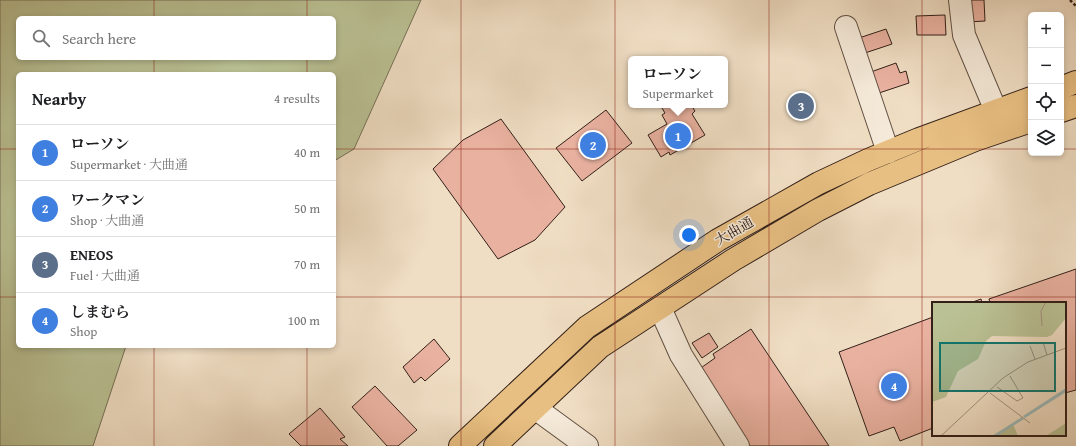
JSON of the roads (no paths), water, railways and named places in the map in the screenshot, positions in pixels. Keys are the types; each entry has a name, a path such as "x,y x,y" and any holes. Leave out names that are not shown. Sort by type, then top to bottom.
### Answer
{"main road":[{"path":"1064,87 1076,82"},
{"name":"大曲通","path":"460,446 587,327 718,240 819,183 888,152 1028,99"},
{"path":"1064,110 1076,106"},
{"name":"大曲通","path":"495,446 600,347 733,260 869,184 961,146 1028,122"}],"lane":[{"path":"960,0 964,35 996,111"},
{"path":"846,27 888,152"},
{"path":"660,308 681,356 738,446"},
{"path":"535,408 587,446"}],"place":[{"name":"ENEOS","path":"801,106"},
{"name":"ローソン","path":"678,136"},
{"name":"ワークマン","path":"593,145"},
{"name":"しまむら","path":"894,386"}]}
